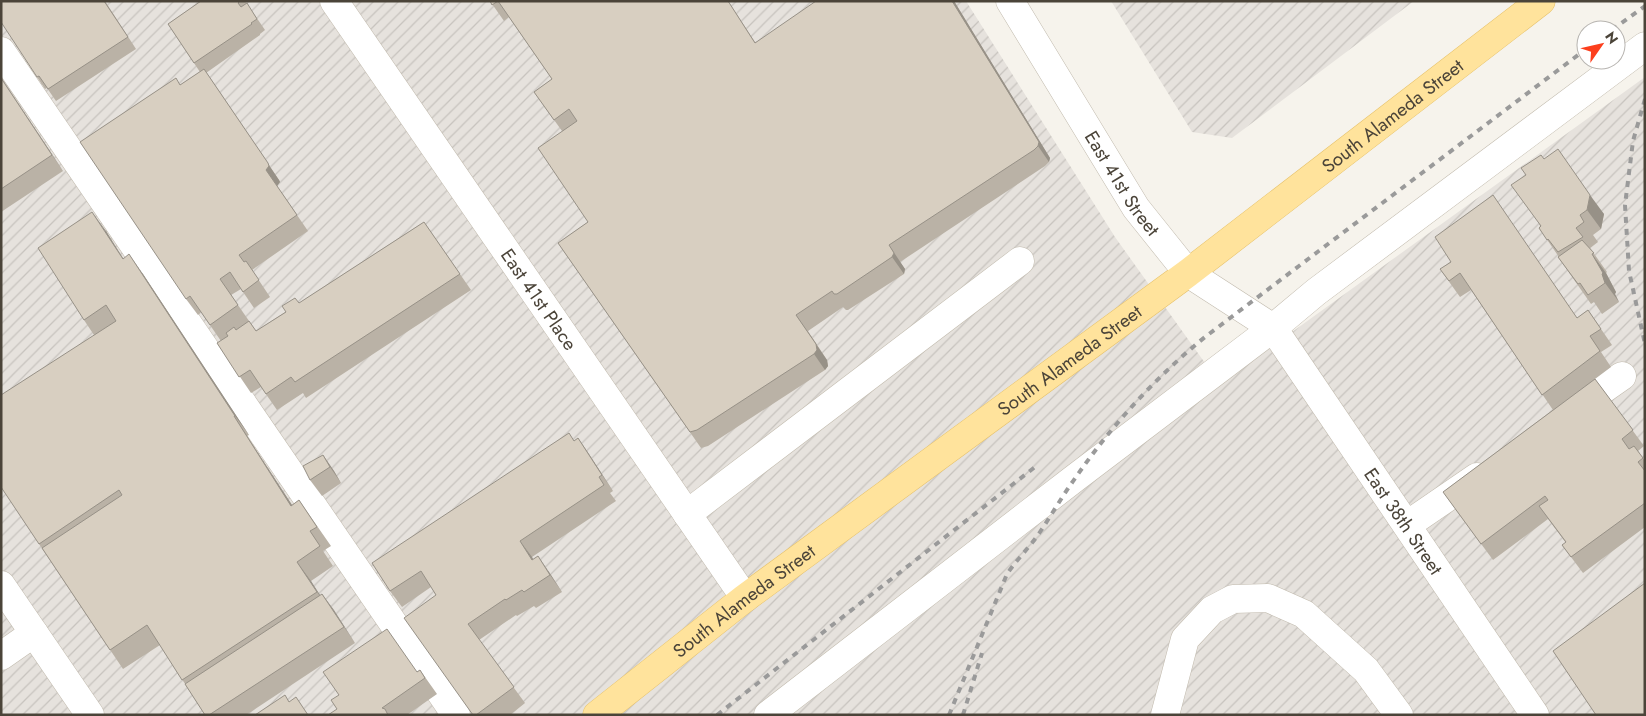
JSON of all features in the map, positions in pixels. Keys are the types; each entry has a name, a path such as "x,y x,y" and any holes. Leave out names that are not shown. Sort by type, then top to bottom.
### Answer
{"main road":[{"name":"South Alameda Street","path":"597,715 745,598 1188,274 1541,1"}],"street":[{"name":"East 41st Place","path":"334,1 745,598"},
{"name":"East 41st Street","path":"1010,1 1136,208 1188,274 1273,328"},
{"path":"768,715 1273,328 1316,292 1645,46"},
{"path":"1,51 456,715"},
{"path":"687,514 1020,261"},
{"name":"East 38th Street","path":"1273,328 1535,715"},
{"path":"1550,426 1622,376"},
{"path":"1407,526 1494,465"},
{"path":"1,585 34,633 81,712"},
{"path":"1165,715 1185,639 1212,610 1233,599 1268,598 1304,614 1366,670 1399,715"},
{"path":"1,656 34,633"}],"shaded area":[{"path":"1,1 966,1 1115,237 1220,384 1645,77 1645,715 1,715"},
{"path":"1111,1 1414,1 1232,138 1192,132"}],"building":[{"path":"1,1 104,1 128,37 48,89 39,76 37,77 1,22"},
{"path":"201,1 240,1 238,3 241,7 247,3 257,19 194,63 168,24"},
{"path":"490,1 498,1 492,5"},
{"path":"498,1 728,1 755,43 816,1 952,1 1039,142 1038,146 889,245 894,253 892,257 837,294 834,294 832,291 796,315 816,344 817,350 814,354 697,430 690,432 558,243 588,222 538,148 577,121 569,109 554,120 534,92 552,79"},
{"path":"204,69 268,163 269,166 266,170 297,215 239,255 244,262 246,261 259,280 243,292 230,272 220,279 238,305 210,325 190,296 186,299 80,142 176,78 180,85"},
{"path":"1,78 52,155 1,189"},
{"path":"1558,149 1590,195 1587,210 1580,215 1584,222 1576,228 1583,237 1558,252 1547,240 1539,228 1541,226 1511,185 1526,175 1521,168 1541,155 1544,159"},
{"path":"1493,195 1577,318 1588,310 1601,329 1590,336 1600,351 1542,395 1460,273 1449,281 1440,269 1451,262 1435,237"},
{"path":"92,212 123,259 129,254 235,416 291,506 299,500 317,527 310,531 320,546 297,562 317,592 182,680 147,625 110,650 42,548 122,495 119,490 39,544 1,487 1,395 116,321 106,305 84,320 38,248"},
{"path":"424,222 460,274 295,382 291,377 266,394 250,370 239,377 217,343 228,336 226,333 234,327 236,330 249,321 256,331 286,312 282,306 295,298 299,303"},
{"path":"1582,240 1594,253 1592,254 1603,273 1605,283 1588,295 1558,257"},
{"path":"1595,379 1633,430 1622,439 1629,449 1634,446 1643,458 1638,462 1645,471 1645,503 1571,557 1562,545 1566,542 1539,506 1548,500 1545,496 1481,544 1443,492"},
{"path":"569,433 574,441 578,438 602,475 599,477 604,485 520,541 532,560 538,556 550,575 524,592 522,590 505,599 468,624 514,687 476,715 473,715 404,618 436,595 421,571 390,591 372,563"},
{"path":"323,455 330,467 310,480 303,466"},
{"path":"1645,583 1645,715 1596,715 1553,651"},
{"path":"322,594 344,627 209,715 205,715 185,684"},
{"path":"387,629 417,672 420,670 425,678 382,708 385,709 388,715 328,715 337,709 331,700 339,695 323,672"},
{"path":"285,695 289,702 296,697 308,715 255,715"}],"railway":[{"path":"1626,20 1645,6"},
{"path":"949,715 1007,574 1036,537 1104,439 1152,385 1205,337 1576,57"},
{"path":"1645,99 1633,141 1625,205 1629,271 1645,344"},
{"path":"717,715 1035,467"},
{"path":"963,715 982,653"}]}
